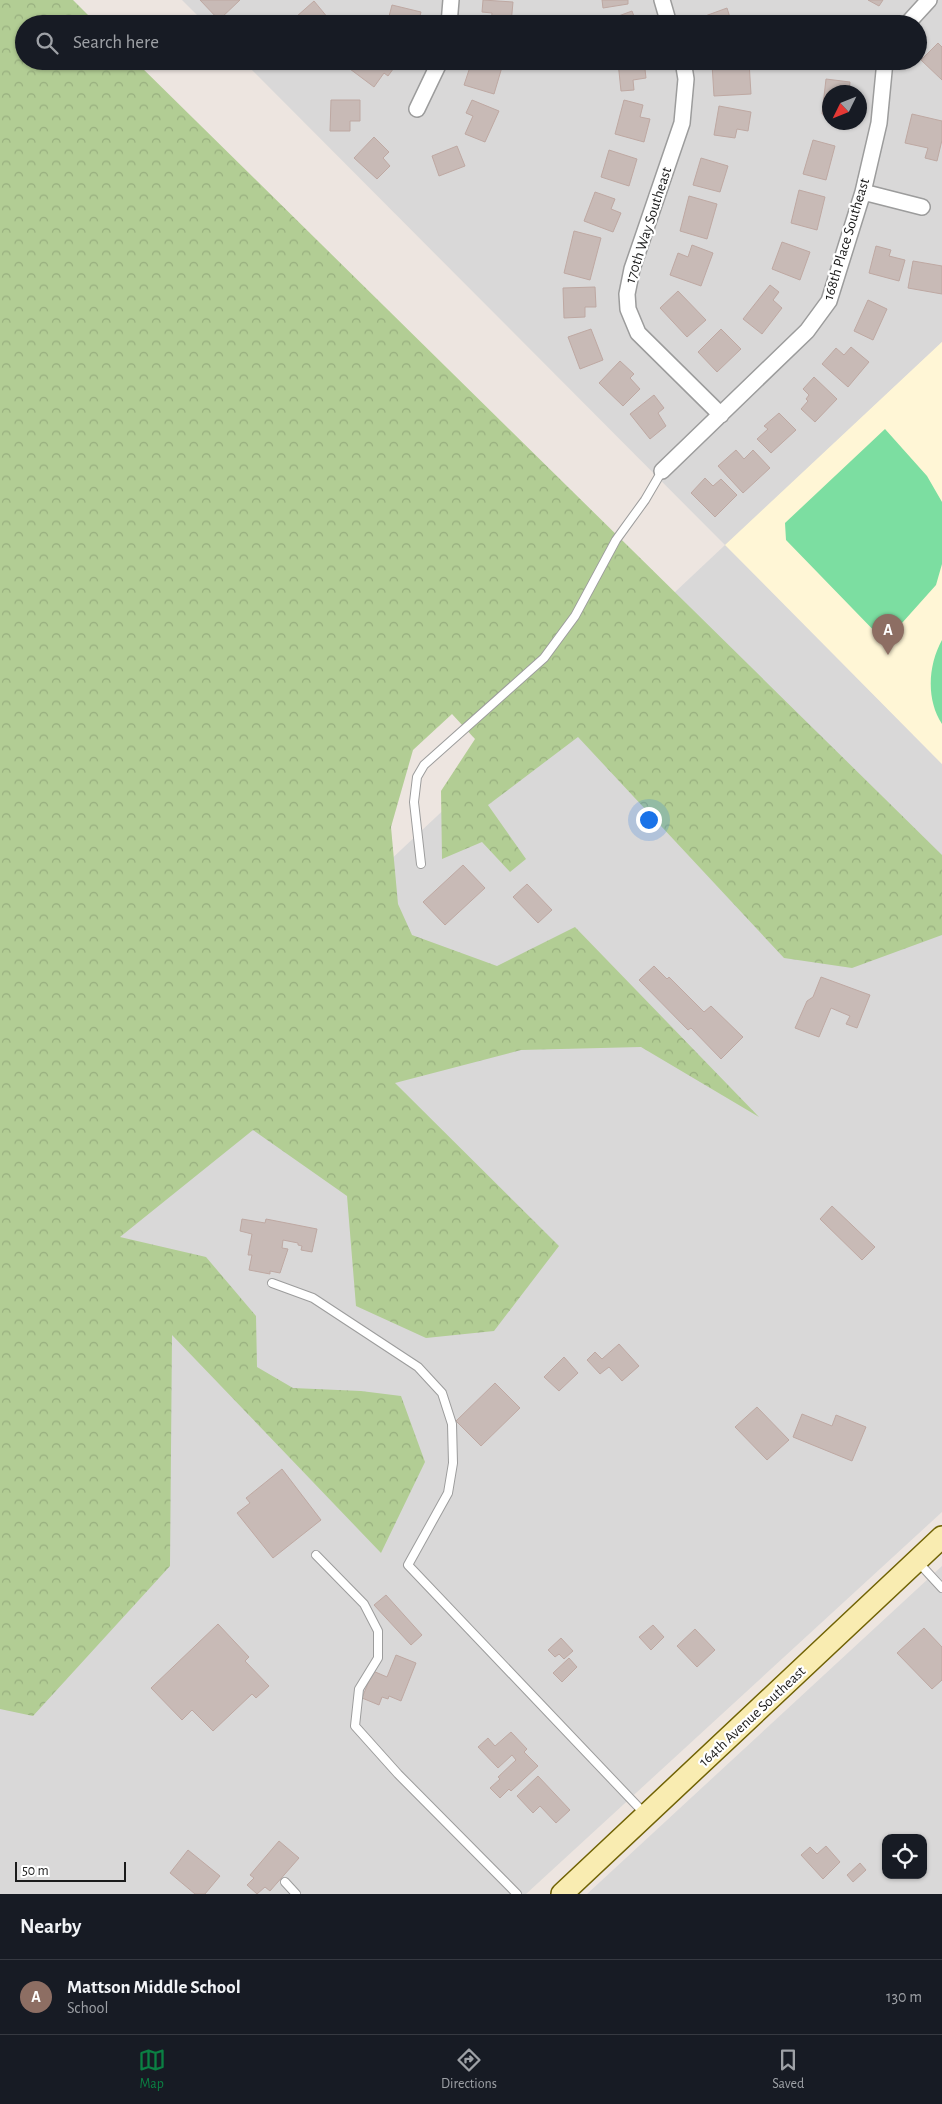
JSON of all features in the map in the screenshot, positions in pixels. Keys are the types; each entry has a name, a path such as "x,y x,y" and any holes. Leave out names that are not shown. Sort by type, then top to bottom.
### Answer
{"street":[{"path":"450,15 451,0"},
{"path":"662,0 666,15"},
{"path":"915,15 929,0"},
{"path":"417,109 436,70"},
{"name":"170th Way Southeast","path":"684,70 686,79 682,123 632,269 627,294 628,309 638,333 721,415"},
{"name":"168th Place Southeast","path":"662,471 807,332 829,301 862,192 879,123 884,70"},
{"path":"862,192 922,206"},
{"name":"164th Avenue Southeast","path":"562,1894 942,1537"}],"lane":[{"path":"420,864 414,802 417,777 424,765 474,718 544,658 575,616 616,540 662,471"},
{"path":"272,1283 313,1298 418,1367 442,1393 452,1424 453,1463 448,1493 408,1565 646,1816"},
{"path":"316,1555 364,1604 378,1632 378,1658 359,1689 355,1726 398,1774 517,1894"},
{"path":"917,1561 942,1588"},
{"path":"285,1882 296,1894"}],"shaded area":[{"path":"182,0 942,0 942,342 726,545 942,764 942,1512 526,1894 0,1894 0,1175 27,1202 725,545 252,70 927,70 927,15 197,15"},
{"path":"942,342 942,764 725,545"},
{"path":"942,1566 942,1894 587,1894"}],"green space":[{"path":"0,0 73,0 88,15 15,15 15,70 144,70 942,855 942,935 852,968 784,958 578,737 488,805 526,859 510,872 482,842 442,859 441,791 475,739 452,714 413,750 391,827 398,904 412,935 497,966 575,927 759,1117 641,1047 521,1050 395,1083 559,1246 494,1331 426,1338 356,1306 347,1196 253,1130 120,1237 206,1257 256,1316 257,1367 293,1388 361,1391 401,1396 425,1462 381,1553 172,1335 170,1566 33,1716 0,1709"},
{"path":"885,429 927,476 942,502 942,564 936,585 885,642 786,540 785,523"},
{"path":"942,640 942,724 933,704 931,682 934,660"}],"building":[{"path":"200,0 240,0 224,15 214,15"},
{"path":"483,0 513,2 512,15 492,15 492,13 482,12"},
{"path":"602,0 628,0 628,4 603,8"},
{"path":"868,0 883,0 879,6"},
{"path":"314,1 326,15 298,15"},
{"path":"392,5 421,12 420,15 389,15"},
{"path":"727,8 729,15 708,15"},
{"path":"632,11 634,15 621,15"},
{"path":"938,43 942,47 942,80 927,66 927,54"},
{"path":"351,70 392,70 388,76 384,73 374,87"},
{"path":"469,70 501,70 494,94 464,85"},
{"path":"619,70 645,70 646,78 633,80 634,90 621,91"},
{"path":"712,70 750,70 751,94 714,96"},
{"path":"826,79 850,82 850,85 825,85"},
{"path":"331,100 360,100 360,121 350,121 350,131 330,131"},
{"path":"472,100 499,111 485,142 465,134 473,116 466,113"},
{"path":"624,100 643,105 640,117 650,119 644,142 615,134"},
{"path":"719,106 751,112 748,131 737,129 735,138 714,135"},
{"path":"912,114 942,121 942,140 937,161 925,158 928,148 905,143"},
{"path":"374,137 389,152 383,158 390,166 377,179 354,158"},
{"path":"813,140 835,146 826,180 803,174"},
{"path":"457,146 465,166 439,176 432,156"},
{"path":"609,150 637,159 629,186 601,177"},
{"path":"701,158 728,166 720,192 693,185"},
{"path":"799,190 825,197 817,230 791,223"},
{"path":"595,192 615,199 611,209 621,213 613,232 584,221"},
{"path":"689,196 717,204 707,239 680,231"},
{"path":"574,231 601,238 590,280 564,273"},
{"path":"782,242 810,252 800,280 772,269"},
{"path":"692,245 713,253 701,286 670,275 678,253 688,257"},
{"path":"876,246 891,250 889,256 905,260 899,281 869,273"},
{"path":"913,261 942,266 942,294 908,288"},
{"path":"770,285 779,292 773,300 782,308 762,334 743,319"},
{"path":"595,287 596,307 585,307 585,317 564,318 563,288"},
{"path":"678,291 706,320 687,337 660,308"},
{"path":"868,300 887,309 873,340 854,331"},
{"path":"591,329 603,360 580,369 568,337"},
{"path":"721,329 741,349 717,372 698,352"},
{"path":"851,347 869,362 848,387 822,364 836,348 844,355"},
{"path":"620,361 634,374 630,378 640,389 623,406 599,383"},
{"path":"814,377 837,399 815,422 801,409 808,401 806,399 809,395 803,389"},
{"path":"654,395 664,408 658,413 666,426 650,439 630,414"},
{"path":"779,413 796,430 771,453 757,439 768,429 764,426"},
{"path":"736,450 744,459 753,450 770,468 743,493 718,466"},
{"path":"705,478 713,486 721,479 737,495 715,517 691,493"},
{"path":"463,865 485,888 445,925 423,902"},
{"path":"527,884 552,910 538,923 513,897"},
{"path":"654,966 667,979 669,977 704,1012 711,1006 743,1037 721,1059 691,1028 688,1030 639,980"},
{"path":"821,977 870,995 857,1028 846,1024 850,1016 831,1008 819,1037 795,1028 807,1001 813,997"},
{"path":"832,1206 875,1247 862,1260 820,1219"},
{"path":"242,1219 265,1223 266,1219 317,1229 312,1252 301,1250 302,1246 298,1245 298,1243 283,1240 282,1248 288,1249 280,1273 270,1271 270,1274 249,1270 252,1255 248,1255 252,1234 240,1231"},
{"path":"619,1344 639,1366 622,1381 609,1367 600,1374 587,1360 595,1352 602,1359"},
{"path":"564,1357 578,1373 559,1391 544,1377"},
{"path":"495,1383 520,1408 481,1446 456,1421"},
{"path":"757,1407 789,1440 767,1460 735,1427"},
{"path":"802,1414 832,1426 836,1415 866,1427 852,1461 793,1437"},
{"path":"282,1469 321,1520 273,1558 237,1513 250,1503 246,1498"},
{"path":"386,1595 422,1635 411,1645 374,1605"},
{"path":"218,1624 249,1657 245,1661 269,1686 256,1698 252,1694 213,1731 192,1710 182,1720 151,1688"},
{"path":"653,1625 664,1637 651,1650 639,1637"},
{"path":"924,1628 942,1647 942,1680 932,1689 897,1653"},
{"path":"695,1629 715,1650 697,1667 677,1646"},
{"path":"561,1638 573,1651 564,1659 559,1654 555,1657 548,1650"},
{"path":"396,1655 416,1663 401,1701 389,1696 388,1699 382,1697 379,1705 362,1698 373,1671 387,1677"},
{"path":"569,1658 577,1667 562,1682 553,1673"},
{"path":"511,1732 527,1749 524,1752 538,1766 511,1791 509,1789 500,1798 490,1788 500,1779 498,1777 516,1760 512,1755 498,1768 478,1747 488,1738 495,1746"},
{"path":"538,1776 570,1810 556,1823 540,1806 533,1813 517,1796"},
{"path":"279,1841 299,1858 270,1891 265,1887 257,1894 247,1885 254,1878 250,1875"},
{"path":"826,1846 840,1862 823,1879 801,1855 810,1847 817,1854"},
{"path":"188,1850 220,1876 205,1894 195,1894 170,1873"},
{"path":"860,1863 866,1870 853,1882 847,1875"}],"place":[{"name":"Mattson Middle School","path":"888,655"}]}
